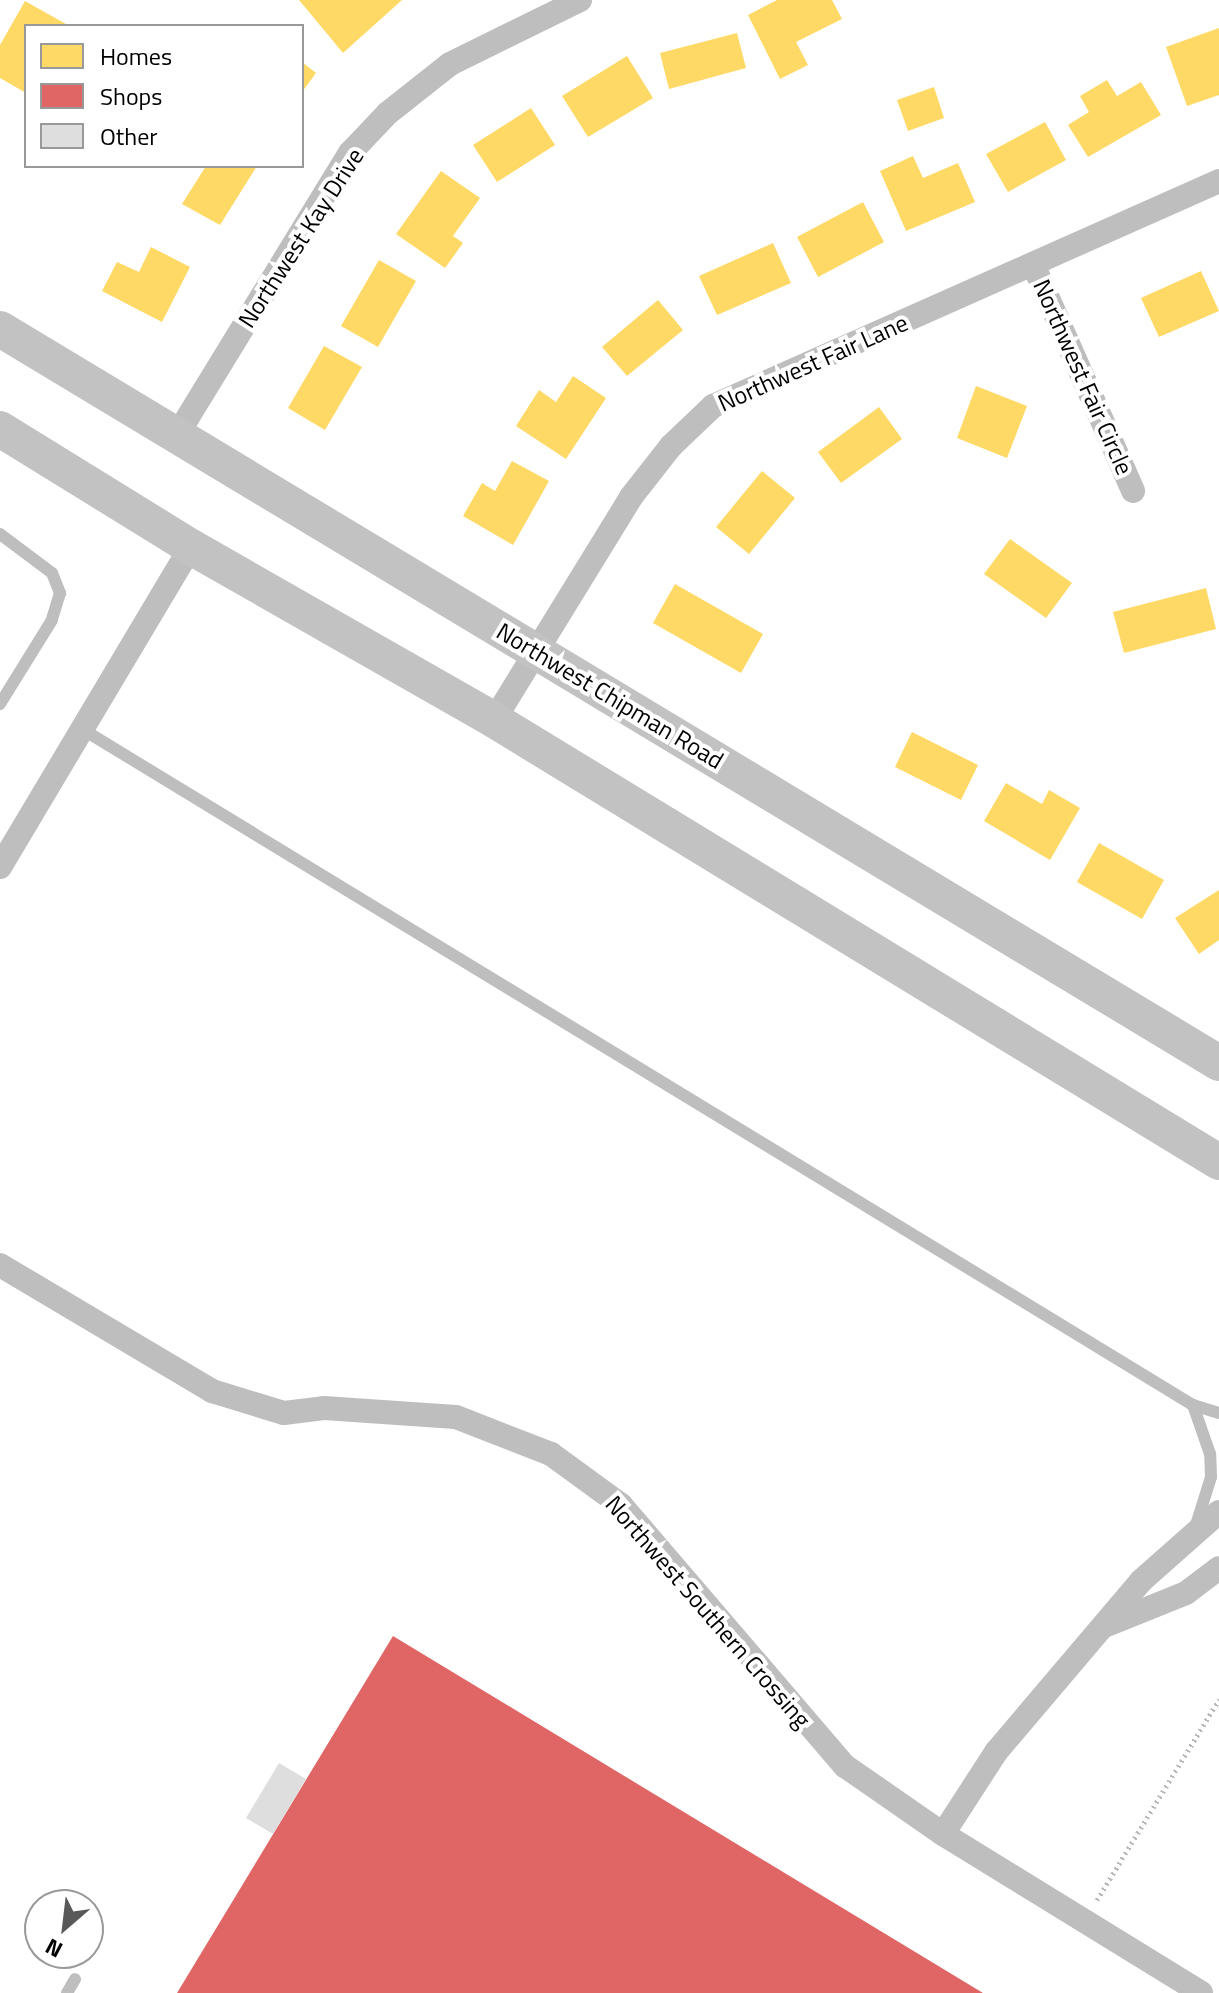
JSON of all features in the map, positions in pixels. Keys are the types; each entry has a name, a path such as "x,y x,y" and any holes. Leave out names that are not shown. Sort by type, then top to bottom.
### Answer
{"main road":[{"name":"Northwest Chipman Road","path":"0,329 1219,1063"},
{"path":"0,429 191,547 494,720 1219,1162"}],"street":[{"name":"Northwest Kay Drive","path":"177,435 350,153 388,113 450,64 580,0"},
{"name":"Northwest Fair Lane","path":"494,720 631,497 671,446 713,406 1219,181"},
{"name":"Northwest Fair Circle","path":"1033,264 1133,491"},
{"path":"0,867 191,547"},
{"name":"Northwest Southern Crossing","path":"0,1265 212,1391 284,1413 324,1408 456,1417 551,1454 621,1505 845,1766 943,1834 1201,1993"},
{"path":"943,1834 996,1752 1141,1581 1219,1512"},
{"path":"1105,1626 1186,1593 1219,1568"}],"lane":[{"path":"0,534 52,573 60,593 52,620 0,704"},
{"path":"82,729 1193,1405 1219,1413"},
{"path":"1190,1537 1211,1477 1210,1454 1193,1405"},
{"path":"67,1993 75,1979"}],"path":[{"path":"1084,1922 1219,1699"}],"building: Homes":[{"path":"299,0 402,0 343,53"},
{"path":"777,0 832,0 842,19 796,42 808,65 780,79 748,15"},
{"path":"25,1 66,24 24,24 24,92 0,78 0,45"},
{"path":"1219,28 1219,95 1187,106 1166,47"},
{"path":"737,33 746,68 669,89 660,53"},
{"path":"627,56 653,98 588,137 562,96"},
{"path":"304,64 316,73 304,89"},
{"path":"1107,80 1117,96 1141,82 1161,115 1088,157 1068,125 1089,112 1080,96"},
{"path":"934,87 944,118 908,131 897,100"},
{"path":"531,108 555,145 497,182 473,145"},
{"path":"1045,122 1066,160 1008,192 986,154"},
{"path":"913,156 923,178 958,163 975,202 906,231 880,171"},
{"path":"205,168 256,168 220,225 182,204"},
{"path":"441,171 480,198 453,236 463,243 445,268 396,234"},
{"path":"863,202 884,242 818,277 797,237"},
{"path":"773,243 791,283 717,315 699,276"},
{"path":"151,247 190,267 162,322 102,291 117,262 139,272"},
{"path":"379,260 416,281 378,347 341,326"},
{"path":"1201,271 1219,311 1159,337 1141,298"},
{"path":"658,300 683,330 627,376 602,347"},
{"path":"324,346 362,367 325,430 288,408"},
{"path":"573,376 606,398 566,459 516,426 539,390 556,402"},
{"path":"976,386 1027,406 1007,458 957,438"},
{"path":"879,407 902,439 841,483 818,452"},
{"path":"512,461 549,481 513,545 463,516 482,483 495,491"},
{"path":"762,471 795,498 749,554 716,527"},
{"path":"1010,539 1072,583 1046,618 984,574"},
{"path":"675,584 763,634 741,673 653,623"},
{"path":"1206,588 1216,629 1124,653 1113,612"},
{"path":"912,732 978,765 961,800 895,767"},
{"path":"1006,783 1042,804 1049,790 1080,808 1050,860 984,821"},
{"path":"1099,843 1164,880 1142,919 1077,882"},
{"path":"1219,890 1219,940 1199,954 1175,918"}],"building: Shops":[{"path":"393,1636 983,1993 177,1993"}],"building: Other":[{"path":"279,1763 306,1779 273,1834 246,1818"}]}
